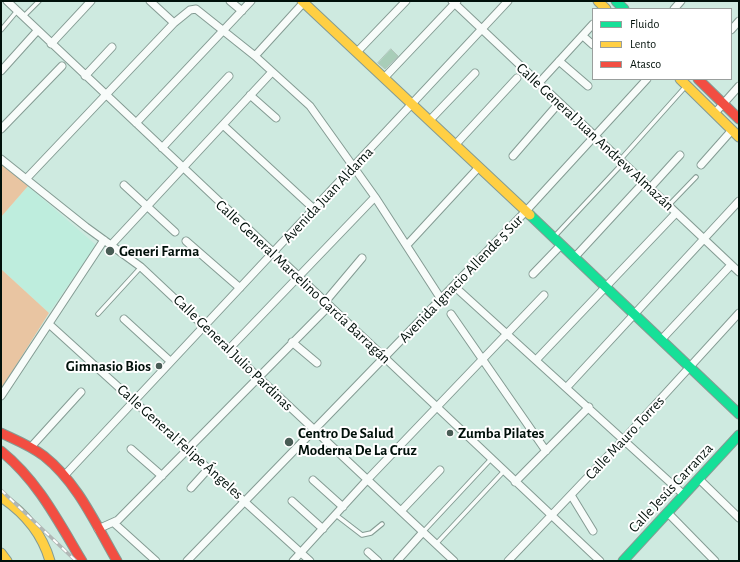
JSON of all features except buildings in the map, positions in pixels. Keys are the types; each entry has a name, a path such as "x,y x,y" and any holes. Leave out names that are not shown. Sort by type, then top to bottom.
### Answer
{"main road":[{"path":"304,1 739,414"},
{"path":"681,80 736,133"},
{"path":"699,80 739,119"},
{"path":"1,432 31,447 53,463 64,476 118,561"},
{"name":"Calle Jesús Carranza","path":"623,561 739,435"},
{"path":"1,451 16,463 32,481 82,561"},
{"path":"1,497 22,513 40,534 45,544 50,561"},
{"path":"1,553 7,561"}],"street":[{"name":"Calle General Marcelino García Barragán","path":"7,1 600,561"},
{"path":"51,44 92,1"},
{"path":"150,1 174,24"},
{"path":"230,1 242,11"},
{"path":"136,123 251,1"},
{"path":"255,56 304,1"},
{"path":"357,52 406,1"},
{"name":"Avenida Juan Aldama","path":"64,476 508,1"},
{"path":"384,77 455,2"},
{"name":"Calle General Juan Andrew Almazán","path":"455,2 538,84 739,272"},
{"path":"26,179 174,24 186,13 194,9 200,11 255,56 303,99 315,113 354,166 441,299"},
{"path":"732,29 739,21"},
{"path":"538,84 592,25"},
{"path":"1,71 38,31"},
{"path":"583,36 592,44"},
{"path":"85,76 112,47"},
{"path":"559,61 588,86"},
{"path":"1,129 62,66"},
{"path":"112,244 272,72"},
{"path":"430,120 475,73"},
{"path":"162,148 229,76"},
{"path":"456,144 517,78"},
{"name":"Avenida Ignacio Allende 5 Sur","path":"187,561 526,211 646,80"},
{"path":"715,113 739,86"},
{"path":"250,95 276,118"},
{"path":"513,156 559,103"},
{"path":"223,125 314,209"},
{"path":"702,165 736,133"},
{"path":"650,188 680,155"},
{"name":"Calle General Julio Pardinas","path":"1,159 104,240 112,244 141,267 454,561"},
{"path":"407,245 479,167"},
{"path":"574,258 644,182"},
{"path":"124,185 175,232"},
{"path":"229,349 375,197"},
{"path":"567,387 739,201"},
{"path":"537,359 676,212"},
{"path":"1,396 104,240"},
{"path":"186,241 240,288"},
{"path":"533,274 560,245"},
{"path":"98,529 114,523 258,378 327,304 362,258"},
{"path":"661,340 731,264"},
{"path":"454,286 537,359 684,495"},
{"path":"293,561 544,295"},
{"name":"Calle Mauro Torres","path":"508,561 624,439 739,313"},
{"path":"451,314 546,451"},
{"path":"124,319 170,361"},
{"name":"Calle General Felipe Ángeles","path":"49,324 310,561"},
{"path":"292,342 317,363"},
{"path":"31,447 81,392"},
{"path":"515,482 589,407"},
{"path":"131,449 162,476"},
{"path":"191,488 209,468"},
{"path":"401,511 440,470"},
{"path":"699,479 739,518"},
{"path":"313,480 343,507"},
{"path":"571,495 593,531"},
{"path":"292,501 322,529"},
{"path":"668,513 715,561"},
{"path":"114,523 156,561"},
{"path":"397,561 423,532"},
{"path":"368,552 378,561"}],"lane":[{"path":"23,17 39,1"},
{"path":"1,30 17,11"},
{"path":"553,238 687,86"},
{"path":"669,205 696,177"},
{"path":"98,314 141,267"},
{"path":"423,532 491,459"},
{"path":"436,544 504,471"},
{"path":"336,514 362,535 371,533 382,524"}],"shaded area":[{"path":"1,164 28,186 1,217"},
{"path":"28,186 96,245 49,313 1,269 1,217"},
{"path":"1,269 49,313 1,389"}],"railway":[{"path":"1,490 76,561"}],"traffic: fast":[{"path":"616,1 623,8"},
{"path":"530,215 739,414"},
{"path":"623,561 739,435"}],"traffic: slow":[{"path":"302,1 530,215"},
{"path":"598,1 605,8"},
{"path":"681,80 739,137"},
{"path":"1,497 10,503 32,524 47,551 50,561"},
{"path":"1,553 7,561"}],"traffic: jam":[{"path":"699,80 739,119"},
{"path":"1,433 34,449 44,456 67,479 94,519 117,561"},
{"path":"1,451 37,488 82,561"}],"place":[{"name":"Generi Farma","path":"110,251"},
{"name":"Gimnasio Bios","path":"159,366"},
{"name":"Zumba Pilates","path":"450,433"},
{"name":"Centro De Salud Moderna De La Cruz","path":"289,442"}]}
